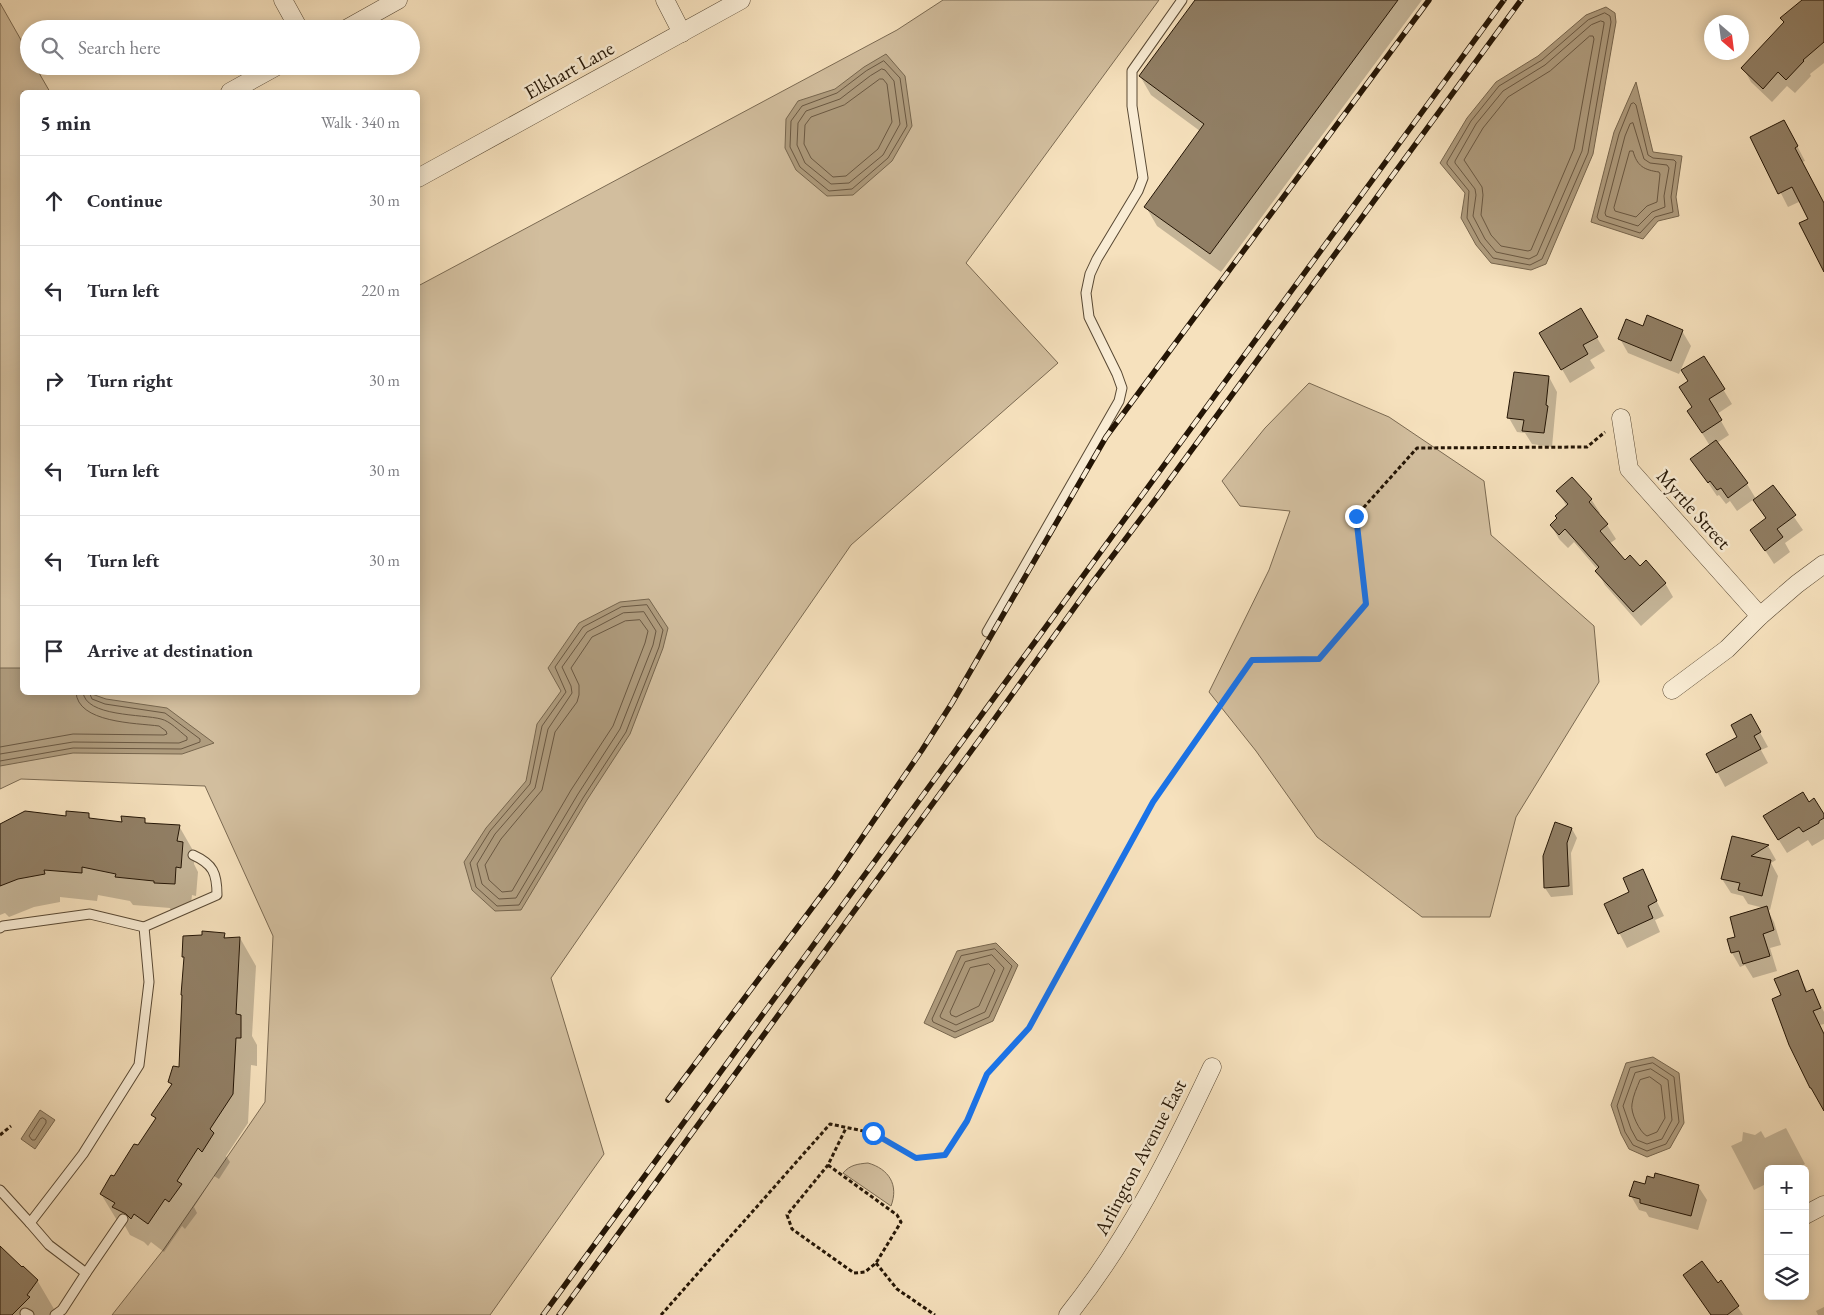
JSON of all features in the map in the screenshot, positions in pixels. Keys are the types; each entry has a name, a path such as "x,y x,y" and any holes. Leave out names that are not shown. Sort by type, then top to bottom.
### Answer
{"street":[{"path":"283,0 293,20"},
{"path":"362,20 398,0"},
{"path":"664,0 682,33"},
{"name":"Elkhart Lane","path":"420,177 741,0"},
{"path":"234,90 261,75"},
{"name":"Myrtle Street","path":"1621,418 1629,469 1760,616"},
{"path":"1672,690 1728,649 1760,616 1797,584 1824,564"},
{"name":"Arlington Avenue East","path":"1068,1315 1121,1240 1148,1196 1212,1067"},
{"path":"1809,1213 1824,1205"}],"lane":[{"path":"987,632 1119,401 1122,388 1089,317 1086,293 1090,274 1097,259 1138,191 1143,178 1132,106 1132,70 1182,0"},
{"path":"0,928 90,914 144,927 217,895 217,881 208,862 193,855"},
{"path":"30,1223 83,1154 140,1066 149,982 144,927"},
{"path":"0,1190 49,1245 86,1273"},
{"path":"55,1315 62,1310 123,1219"}],"path":[{"path":"661,1315 830,1124 873,1133 916,1158 945,1155 967,1121 987,1074 1029,1028 1153,802 1252,660 1319,659 1366,604 1356,516 1417,448 1587,447 1621,418"},
{"path":"0,1135 11,1126"},
{"path":"828,1165 897,1215 901,1222 876,1263 865,1272 854,1273 792,1229 788,1215 828,1165 846,1128"},
{"path":"876,1263 897,1289 935,1315"}],"shaded area":[{"path":"943,0 1159,0 966,263 1058,363 851,545 551,978 604,1154 490,1315 112,1315 164,1249 265,1102 273,936 205,786 21,779 0,789 0,3 20,38 20,75 40,75 49,90 20,90 20,695 420,695 420,285 897,30"},
{"path":"1309,383 1389,417 1484,481 1491,535 1594,626 1599,682 1516,817 1490,917 1422,917 1317,837 1256,751 1209,692 1269,570 1290,511 1240,506 1222,481 1265,428"},
{"path":"868,1163 882,1169 890,1179 894,1191 891,1206 843,1173 854,1165"}],"water":[{"path":"1606,7 1615,13 1616,22 1593,154 1546,264 1531,270 1491,263 1476,245 1461,218 1465,193 1440,163 1467,118 1496,82 1538,56 1586,15"},
{"path":"886,54 905,76 912,126 892,161 853,195 827,196 796,170 785,148 786,119 798,101 835,89 864,67"},
{"path":"1636,82 1653,152 1682,156 1676,197 1679,216 1658,221 1643,239 1591,222 1614,132"},
{"path":"649,599 668,628 663,648 630,734 587,800 521,910 495,911 472,890 464,862 486,828 526,781 537,724 561,691 548,668 579,623 620,602"},
{"path":"0,668 20,668 20,695 95,695 106,699 167,708 214,743 182,754 73,753 0,766"},
{"path":"996,943 1018,965 993,1021 955,1038 924,1023 957,951"},
{"path":"1653,1057 1679,1073 1684,1123 1670,1148 1647,1157 1629,1149 1621,1134 1611,1105 1626,1063"},
{"path":"40,1110 55,1120 35,1149 21,1139"}],"building":[{"path":"1195,0 1398,0 1210,254 1144,207 1204,124 1139,76"},
{"path":"1802,0 1824,0 1824,42 1803,60 1786,80 1778,72 1763,89 1741,68 1784,22 1780,18"},
{"path":"1784,120 1798,146 1795,148 1824,203 1824,272 1799,223 1808,219 1792,187 1778,194 1750,137"},
{"path":"1581,308 1598,337 1583,345 1588,354 1561,370 1539,333"},
{"path":"1647,315 1683,330 1671,361 1618,339 1626,319 1643,326"},
{"path":"1704,356 1725,389 1709,399 1722,420 1702,433 1687,411 1692,407 1679,387 1688,381 1681,370"},
{"path":"1514,372 1549,376 1546,405 1548,406 1544,433 1522,431 1524,420 1507,418"},
{"path":"1716,440 1748,483 1728,498 1721,488 1717,490 1710,481 1708,483 1690,459"},
{"path":"1572,477 1592,499 1589,502 1608,524 1600,531 1625,560 1630,555 1640,566 1646,560 1666,583 1633,612 1595,571 1599,567 1565,529 1559,535 1550,525 1557,518 1555,516 1568,504 1556,491"},
{"path":"1773,485 1796,515 1777,529 1783,537 1765,551 1750,530 1766,518 1753,500"},
{"path":"1751,714 1761,732 1754,736 1761,749 1716,773 1706,754 1737,737 1731,725"},
{"path":"1803,792 1809,802 1814,798 1824,814 1824,818 1803,832 1799,827 1778,840 1763,816"},
{"path":"25,811 66,816 66,811 89,813 89,818 122,822 121,816 145,818 145,823 180,825 177,841 183,842 181,868 176,867 175,884 115,877 116,874 82,867 82,873 44,870 45,874 18,879 0,886 0,824"},
{"path":"1555,822 1572,828 1567,843 1569,886 1544,888 1543,856"},
{"path":"1732,836 1769,845 1751,856 1771,860 1762,896 1738,890 1740,883 1721,879"},
{"path":"1643,869 1657,901 1648,906 1653,918 1618,934 1604,904 1629,892 1623,878"},
{"path":"1767,906 1774,930 1763,934 1770,956 1743,964 1739,951 1731,953 1727,939 1735,937 1730,917"},
{"path":"202,931 225,933 224,938 240,937 236,1014 241,1015 241,1038 236,1038 233,1094 210,1129 214,1133 202,1152 198,1148 177,1181 182,1184 169,1202 165,1199 148,1224 134,1214 131,1219 126,1214 112,1207 115,1203 100,1194 111,1175 114,1176 134,1144 138,1145 156,1118 151,1115 172,1084 168,1082 173,1066 179,1067 184,957 182,957 183,936 202,935"},
{"path":"1798,970 1806,992 1813,989 1821,1008 1813,1011 1824,1034 1824,1111 1810,1088 1789,1045 1772,999 1781,995 1774,979"},
{"path":"1655,1173 1699,1185 1691,1216 1640,1203 1640,1199 1629,1196 1634,1181 1645,1184 1647,1176 1654,1178"},
{"path":"0,1246 38,1280 27,1295 30,1297 12,1315 0,1315"},
{"path":"1702,1261 1718,1283 1721,1280 1739,1306 1727,1315 1711,1315 1683,1275"}],"railway":[{"path":"668,1100 833,880 922,750 952,703 1106,437 1429,0"},
{"path":"543,1315 1504,0"},
{"path":"559,1315 1093,582 1521,0"}],"route":[{"path":"873,1133 916,1158 945,1155 967,1121 987,1074 1029,1028 1153,802 1252,660 1319,659 1366,604 1356,516"}]}
